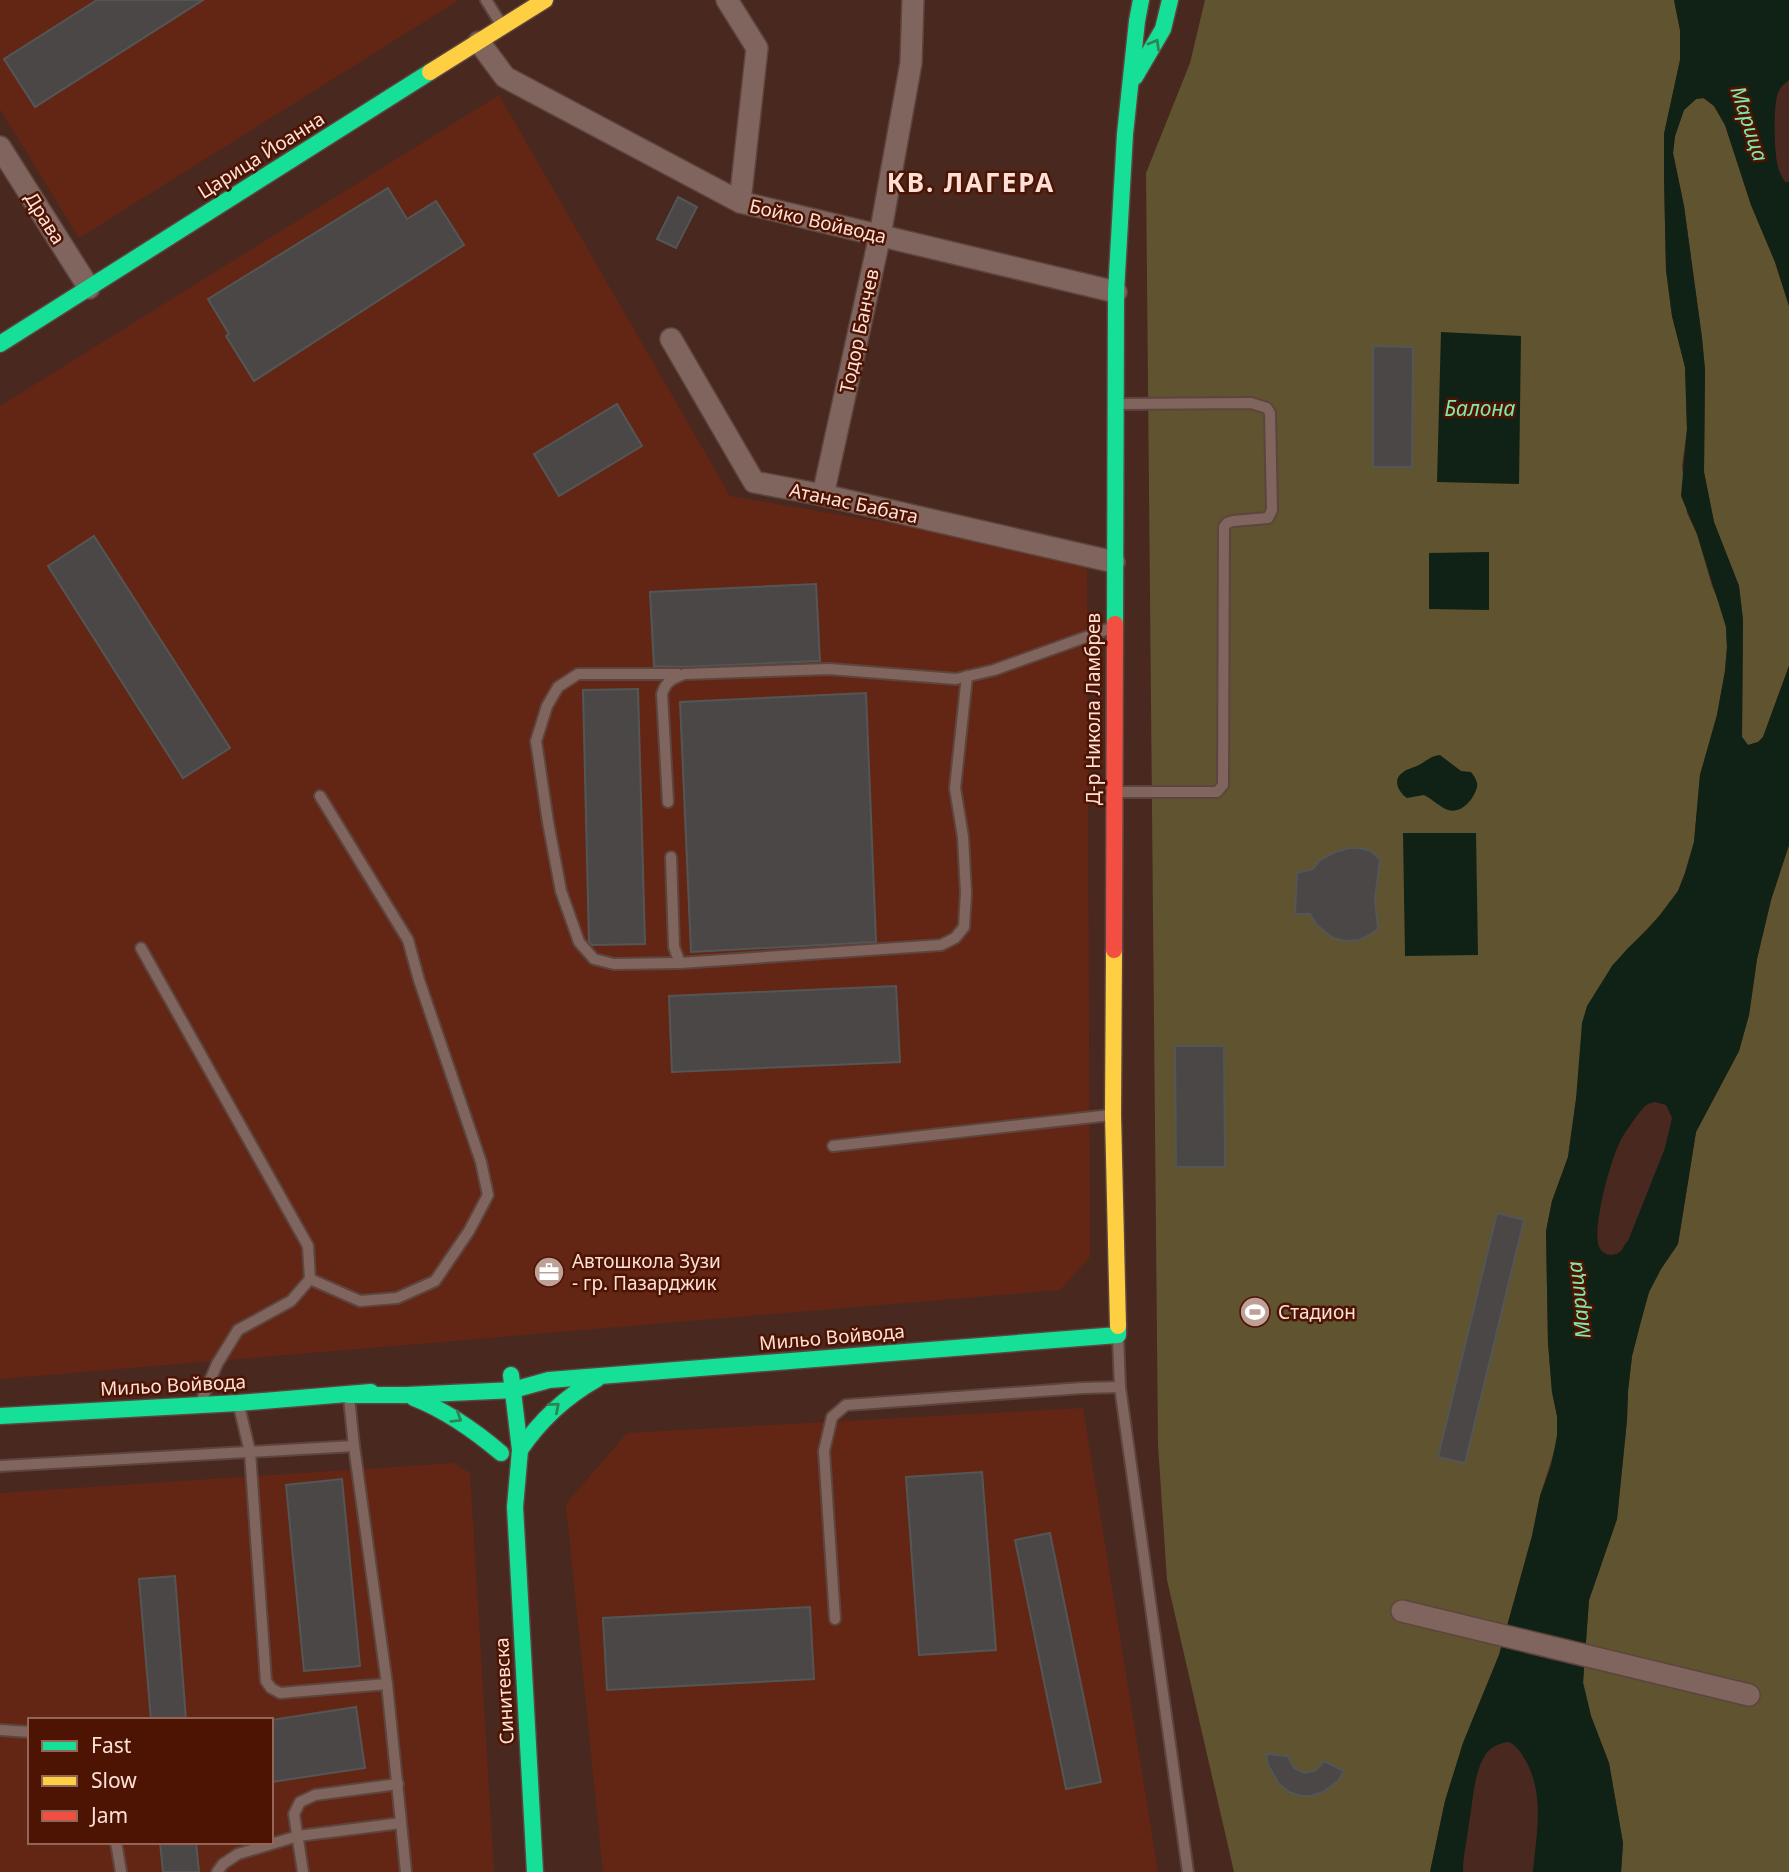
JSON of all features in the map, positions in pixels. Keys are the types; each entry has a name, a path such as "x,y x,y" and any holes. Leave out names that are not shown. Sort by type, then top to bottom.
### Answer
{"street":[{"name":"Царица Йоанна","path":"0,344 545,0"},
{"path":"727,0 757,48 740,202"},
{"name":"Тодор Банчев","path":"824,495 880,235 911,63 913,0"},
{"name":"Д-р Никола Ламбрев","path":"1118,1335 1113,1115 1116,292 1125,134 1141,0"},
{"name":"Д-р Никола Ламбрев","path":"1131,85 1163,29 1170,0"},
{"name":"Бойко Войвода","path":"479,42 505,77 740,202 1116,292"},
{"name":"Драва","path":"0,147 89,288"},
{"name":"Атанас Бабата","path":"671,339 754,482 824,495 1114,562"},
{"name":"Мильо Войвода","path":"349,1395 493,1390 512,1383 1118,1335"},
{"path":"520,1450 551,1410 579,1389 601,1377"},
{"name":"Синитевска","path":"512,1383 520,1450 515,1507 535,1872"},
{"name":"Мильо Войвода","path":"0,1416 349,1395 493,1390"},
{"path":"407,1395 464,1422 500,1453"},
{"name":"Синитевска","path":"497,1428 500,1453 515,1507"},
{"path":"1402,1611 1749,1695"}],"lane":[{"path":"486,0 503,26"},
{"path":"1114,792 1217,792 1223,785 1224,527 1233,520 1268,518 1272,510 1270,413 1267,408 1251,402 1115,404"},
{"path":"967,676 955,788 963,837 966,893 964,928 955,938 941,945 680,963 614,964 594,959 579,942 561,891 536,741 547,706 558,687 578,674 684,674 828,669 956,679 967,676 994,670 1114,627"},
{"path":"667,803 662,694 670,680 684,674"},
{"path":"310,1279 360,1301 397,1298 435,1281 469,1231 488,1195 481,1162 419,981 408,940 320,796"},
{"path":"671,857 674,947 680,963"},
{"path":"141,948 308,1246 310,1279 291,1301 239,1330 217,1364 200,1405"},
{"path":"832,1146 1113,1115"},
{"path":"1118,1335 1120,1387 1188,1872"},
{"path":"835,1619 824,1451 832,1417 846,1405 1120,1387"},
{"path":"349,1395 387,1684 406,1872"},
{"path":"238,1403 250,1452 266,1681 280,1693 387,1684"},
{"path":"0,1466 354,1446"},
{"path":"0,1730 28,1732"},
{"path":"303,1872 294,1814 300,1802 315,1795 398,1784"},
{"path":"273,1844 298,1836 401,1824"},
{"path":"116,1844 121,1872"},
{"path":"217,1872 223,1864 238,1854 271,1844"}],"shaded area":[{"path":"0,0 459,0 79,238 0,109"},
{"path":"1205,0 1674,0 1680,30 1680,60 1664,134 1666,270 1672,316 1685,367 1687,429 1682,466 1687,513 1697,534 1726,627 1725,671 1717,715 1700,775 1694,842 1678,891 1660,915 1612,966 1603,982 1576,1099 1568,1157 1552,1201 1546,1231 1548,1343 1557,1416 1555,1449 1540,1496 1532,1536 1499,1655 1463,1743 1445,1801 1430,1872 1234,1872 1167,1580 1158,1445 1146,173 1190,63"},
{"path":"499,95 730,496 1087,557 1090,1257 1060,1290 0,1379 0,406"},
{"path":"1703,98 1714,106 1725,125 1751,205 1775,262 1789,306 1789,666 1763,737 1748,745 1742,737 1743,620 1739,586 1714,522 1704,472 1705,370 1702,338 1684,206 1673,153 1675,136 1684,110 1696,99"},
{"path":"1789,845 1789,1872 1621,1872 1623,1843 1609,1763 1591,1716 1583,1682 1589,1600 1617,1519 1632,1356 1641,1321 1649,1292 1678,1244 1696,1132 1739,1051 1749,1015 1757,959 1771,900"},
{"path":"1083,1408 1158,1872 603,1872 566,1504 627,1433"},
{"path":"454,1463 470,1473 494,1872 0,1872 0,1493"}],"water":[{"name":"Марица","path":"1674,0 1789,0 1789,80 1778,93 1775,130 1778,169 1785,182 1789,182 1789,306 1775,262 1751,205 1725,125 1714,106 1704,98 1696,99 1684,110 1675,136 1673,153 1684,206 1702,338 1705,370 1704,472 1714,522 1739,586 1743,620 1742,737 1748,745 1763,737 1789,666 1789,845 1771,900 1757,959 1749,1015 1739,1051 1696,1132 1678,1244 1649,1292 1641,1321 1632,1356 1617,1519 1589,1600 1583,1683 1591,1716 1609,1763 1623,1843 1621,1872 1533,1872 1538,1817 1536,1790 1525,1760 1509,1742 1497,1745 1485,1755 1477,1774 1463,1872 1430,1872 1445,1801 1463,1743 1499,1655 1557,1436 1548,1343 1546,1231 1552,1201 1568,1157 1582,1023 1587,1006 1612,966 1648,929 1678,891 1694,842 1700,775 1717,715 1725,671 1726,627 1697,534 1681,496 1687,429 1685,367 1672,316 1666,270 1664,177 1664,134 1680,60 1680,30","holes":["1655,1102 1666,1105 1672,1118 1665,1148 1628,1241 1618,1253 1604,1253 1598,1243 1598,1221 1616,1151 1624,1134 1645,1106"]},
{"name":"Балона","path":"1441,332 1521,336 1519,484 1437,482"},
{"path":"1489,552 1489,610 1429,609 1429,553"},
{"path":"1440,755 1461,771 1471,772 1476,781 1477,787 1473,796 1458,810 1448,810 1424,795 1407,798 1398,786 1397,779 1404,772"},
{"path":"1403,833 1476,833 1478,955 1405,956"}],"building":[{"path":"97,0 203,0 35,107 4,59"},
{"path":"388,188 407,219 436,201 464,245 254,381 226,336 229,334 208,299"},
{"path":"678,197 697,207 676,248 657,239"},
{"path":"1373,346 1413,347 1412,467 1373,467"},
{"path":"617,404 642,446 559,496 534,454"},
{"path":"94,536 230,748 183,778 48,566"},
{"path":"816,584 820,661 654,666 650,592"},
{"path":"638,689 645,944 592,945 589,942 583,690"},
{"path":"866,693 876,942 691,952 680,702"},
{"path":"1349,848 1371,851 1380,859 1375,899 1378,929 1359,940 1345,941 1333,938 1316,924 1310,914 1295,914 1297,873 1313,869 1320,860"},
{"path":"896,986 900,1062 672,1072 669,996"},
{"path":"1175,1046 1224,1046 1225,1167 1176,1167"},
{"path":"1497,1213 1524,1220 1465,1463 1438,1457"},
{"path":"982,1472 996,1650 919,1655 906,1477"},
{"path":"342,1479 360,1666 304,1671 286,1485"},
{"path":"1050,1533 1101,1782 1066,1789 1015,1540"},
{"path":"175,1576 186,1718 151,1718 139,1579"},
{"path":"810,1607 814,1679 607,1690 603,1618"},
{"path":"356,1707 365,1768 273,1782 273,1720"},
{"path":"1266,1754 1288,1756 1294,1768 1305,1773 1316,1770 1324,1761 1344,1771 1338,1781 1323,1792 1301,1796 1289,1792 1279,1784 1268,1765"},
{"path":"160,1844 196,1844 199,1872 163,1872"}],"traffic: fast":[{"path":"1115,624 1116,292 1125,134 1141,0"},
{"path":"1135,77 1163,29 1170,0"},
{"path":"0,344 430,72"},
{"path":"349,1395 513,1390 549,1380 1118,1335 1118,1326"},
{"path":"511,1375 520,1450 515,1507 535,1872"},
{"path":"520,1450 554,1410 597,1379"},
{"path":"0,1416 238,1403 371,1392"},
{"path":"414,1398 460,1422 501,1453"}],"traffic: slow":[{"path":"430,72 545,0"},
{"path":"1114,950 1113,1115 1118,1326"}],"traffic: jam":[{"path":"1114,950 1115,624"}],"place":[{"name":"Автошкола Зузи - гр. Пазарджик","path":"549,1272"},
{"name":"Стадион","path":"1255,1312"}],"district":[{"name":"КВ. ЛАГЕРА","path":"971,183"}]}
